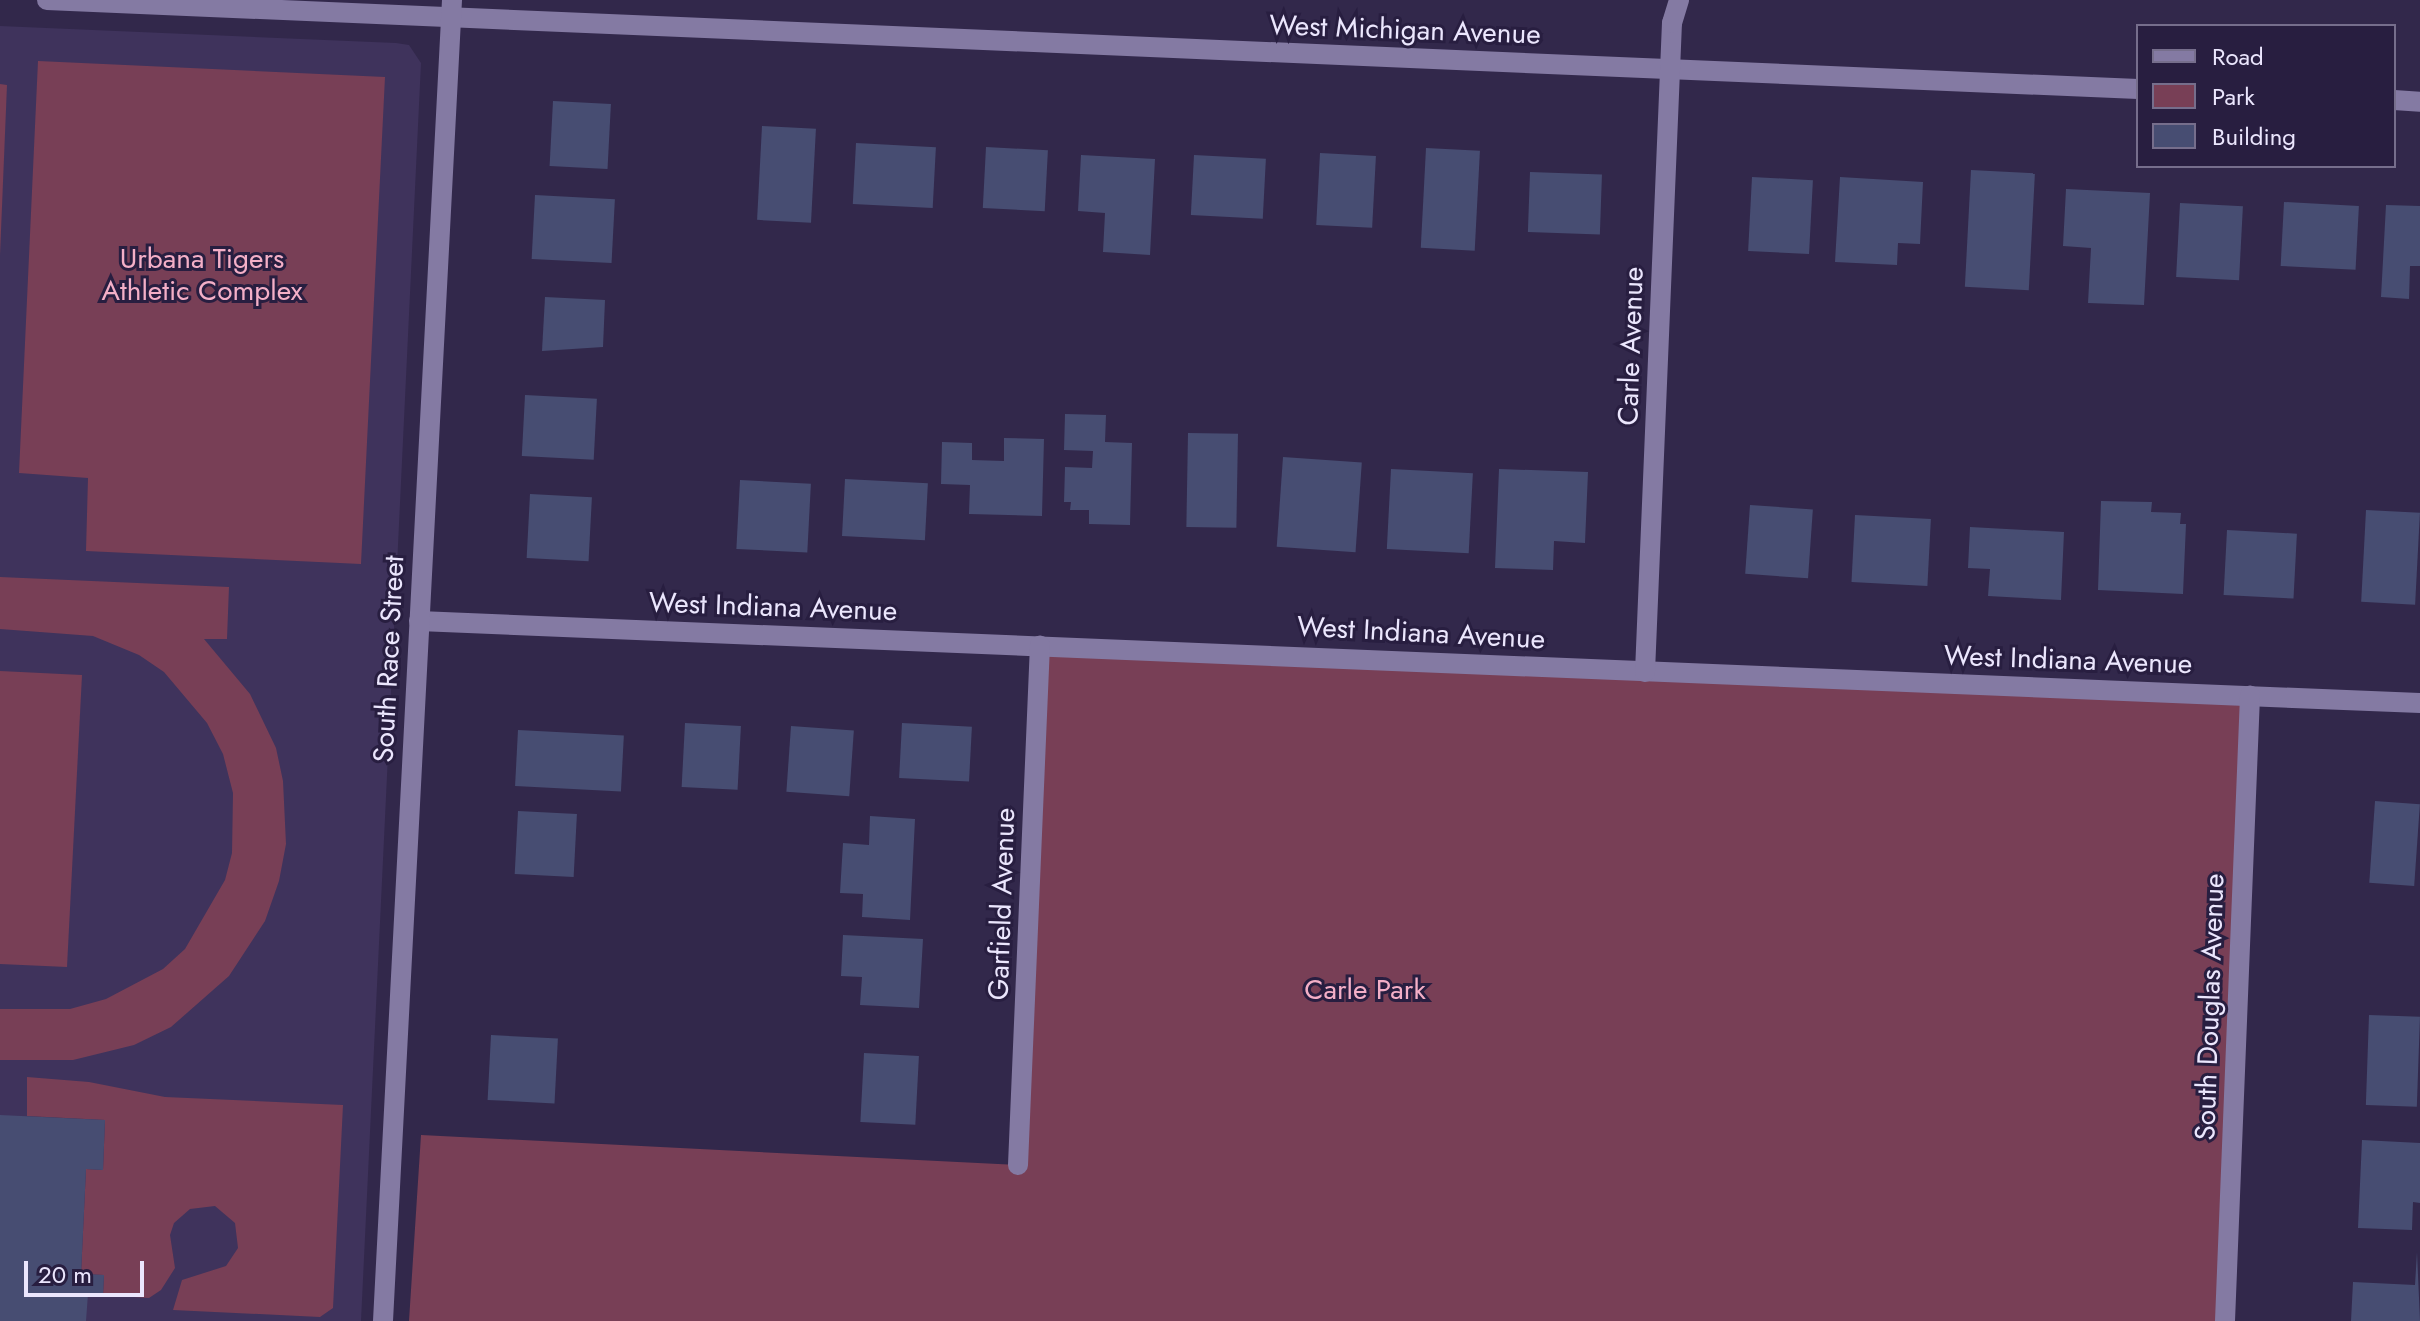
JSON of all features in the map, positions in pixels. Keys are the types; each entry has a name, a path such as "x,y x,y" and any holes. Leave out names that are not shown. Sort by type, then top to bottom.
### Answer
{"street":[{"name":"West Michigan Avenue","path":"47,0 451,9 2136,89"},
{"name":"Carle Avenue","path":"1664,0 1672,23"},
{"name":"Carle Avenue","path":"1645,672 1672,23 1679,0"},
{"name":"South Race Street","path":"383,1321 451,9"},
{"path":"2396,100 2420,102"},
{"name":"West Indiana Avenue","path":"419,621 2420,703"},
{"name":"Garfield Avenue","path":"1018,1165 1040,645"},
{"name":"South Douglas Avenue","path":"2225,1321 2250,695"}],"shaded area":[{"path":"0,26 396,43 409,45 421,63 361,1321 0,1321"}],"green space":[{"name":"Urbana Tigers Athletic Complex","path":"38,61 385,77 361,564 86,551 88,478 19,473"},
{"path":"0,84 7,85 0,255"},
{"path":"0,577 229,587 227,639 204,639 250,694 276,748 283,781 286,844 279,881 265,921 229,976 171,1027 134,1045 73,1060 0,1060 0,1009 70,1009 106,999 163,969 185,949 225,880 232,853 233,793 223,754 207,723 164,672 139,655 93,636 0,629"},
{"name":"Carle Park","path":"1040,645 2250,695 2224,1321 409,1321 421,1135 1018,1165"},
{"path":"0,671 82,675 67,967 0,964"},
{"path":"27,1077 89,1082 165,1097 343,1105 333,1308 320,1317 173,1310 182,1280 226,1266 238,1248 235,1223 215,1206 190,1209 174,1223 170,1235 175,1268 161,1290 149,1298 103,1295 104,1275 81,1274 86,1169 103,1170 105,1120 27,1116"}],"building":[{"path":"553,101 611,104 608,169 550,166"},
{"path":"762,126 816,129 811,223 757,220"},
{"path":"856,143 936,147 933,208 853,204"},
{"path":"986,147 1048,150 1045,211 983,208"},
{"path":"1426,148 1480,151 1475,251 1421,248"},
{"path":"1320,153 1376,156 1372,228 1316,225"},
{"path":"1081,155 1155,159 1150,255 1103,252 1105,213 1078,211"},
{"path":"1194,155 1266,159 1263,219 1191,215"},
{"path":"1971,170 2035,173 2029,290 1965,287"},
{"path":"1530,172 1602,175 1600,234 1528,232"},
{"path":"1752,177 1813,180 1809,254 1748,251"},
{"path":"1840,177 1923,182 1920,244 1898,243 1897,265 1835,262"},
{"path":"2066,189 2150,193 2144,305 2088,303 2091,248 2063,246"},
{"path":"535,195 615,199 612,263 532,259"},
{"path":"2284,202 2359,206 2356,270 2281,266"},
{"path":"2180,203 2243,206 2239,280 2176,277"},
{"path":"2386,205 2420,206 2420,266 2410,266 2409,299 2381,297"},
{"path":"545,297 605,300 603,347 542,351"},
{"path":"525,395 597,399 594,460 522,456"},
{"path":"1065,414 1106,415 1105,442 1132,443 1130,525 1089,524 1089,510 1070,510 1071,502 1064,502 1065,467 1092,468 1093,451 1064,450"},
{"path":"1188,433 1238,434 1236,528 1186,527"},
{"path":"1004,438 1044,439 1042,516 969,514 970,485 941,484 942,442 972,443 972,460 1004,461"},
{"path":"1283,457 1362,463 1356,552 1277,547"},
{"path":"1391,469 1473,473 1469,553 1387,549"},
{"path":"1499,469 1588,472 1585,543 1554,541 1553,570 1495,568"},
{"path":"845,479 928,483 925,540 842,536"},
{"path":"740,480 811,484 807,553 736,549"},
{"path":"530,494 592,497 589,561 527,558"},
{"path":"2101,501 2152,502 2151,512 2181,513 2180,524 2186,524 2183,594 2098,590"},
{"path":"1750,505 1813,509 1808,578 1745,574"},
{"path":"2366,510 2420,513 2415,605 2361,602"},
{"path":"1855,515 1931,519 1927,586 1851,582"},
{"path":"1970,527 2064,532 2061,600 1988,596 1990,569 1968,568"},
{"path":"2227,530 2297,534 2294,599 2224,595"},
{"path":"685,723 741,726 738,790 682,787"},
{"path":"902,723 972,727 969,782 899,778"},
{"path":"791,726 854,730 849,796 786,792"},
{"path":"518,730 624,736 621,791 515,786"},
{"path":"2375,801 2420,804 2414,886 2369,883"},
{"path":"518,811 577,814 574,877 515,874"},
{"path":"870,816 915,819 910,920 862,917 863,894 840,893 843,843 869,845"},
{"path":"843,935 923,939 919,1008 860,1005 862,977 841,976"},
{"path":"2369,1015 2420,1017 2417,1107 2366,1105"},
{"path":"491,1035 558,1039 555,1103 488,1100"},
{"path":"864,1053 919,1056 915,1125 860,1122"},
{"path":"0,1115 105,1120 103,1170 86,1169 81,1274 104,1275 103,1295 88,1294 86,1321 0,1321"},
{"path":"2362,1140 2420,1143 2420,1203 2413,1202 2412,1230 2358,1228"},
{"path":"2417,1252 2420,1321 2351,1321 2353,1282 2415,1285"}]}
